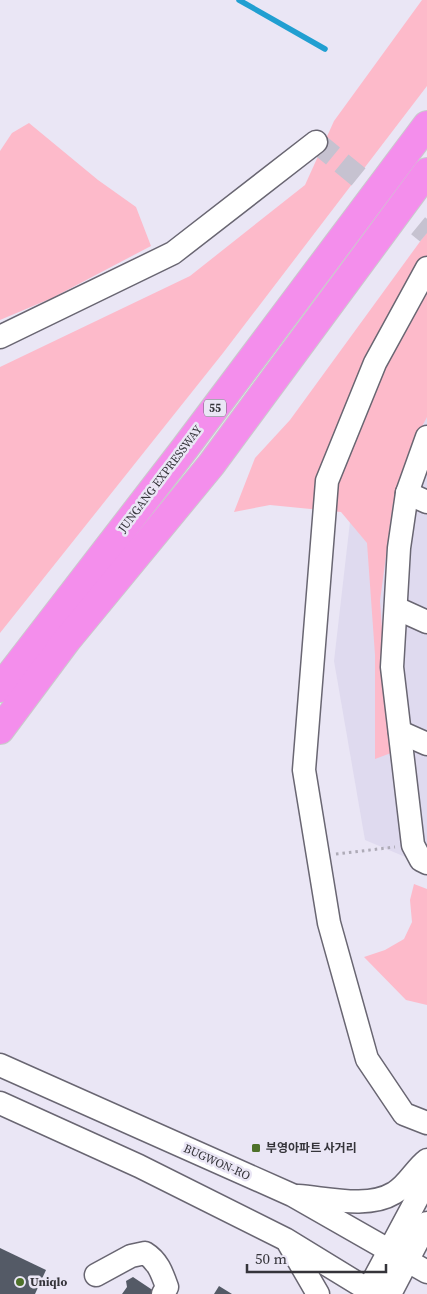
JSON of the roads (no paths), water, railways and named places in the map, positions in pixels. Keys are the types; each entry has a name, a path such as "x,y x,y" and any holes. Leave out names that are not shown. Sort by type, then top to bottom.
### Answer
{"highway":[{"name":"JUNGANG EXPRESSWAY","path":"0,688 185,448 427,125"},
{"name":"55","path":"0,730 67,640 210,465 427,172"}],"street":[{"path":"0,337 173,253 316,142"},
{"path":"427,268 375,363 327,481 304,770 329,923 367,1059 404,1114 427,1123"},
{"path":"427,437 417,498 399,548 392,667 413,845 421,860 427,863"},
{"path":"396,608 427,622"},
{"path":"400,732 427,744"},
{"name":"BUGWON-RO","path":"0,1065 292,1195 427,1272"},
{"path":"0,1103 139,1166 285,1239 375,1293 398,1256 427,1223"},
{"path":"292,1195 360,1201 380,1198 394,1193 427,1160"},
{"path":"398,1256 427,1180"},
{"path":"285,1239 294,1250 318,1294"},
{"path":"96,1278 131,1256 145,1253 152,1257 161,1270 167,1288 163,1294"}],"waterway":[{"path":"239,0 325,49"}],"tunnel":[{"path":"316,142 427,233"}],"place":[{"name":"부영아파트 사거리","path":"256,1148"},
{"name":"Uniqlo","path":"20,1282"}]}
